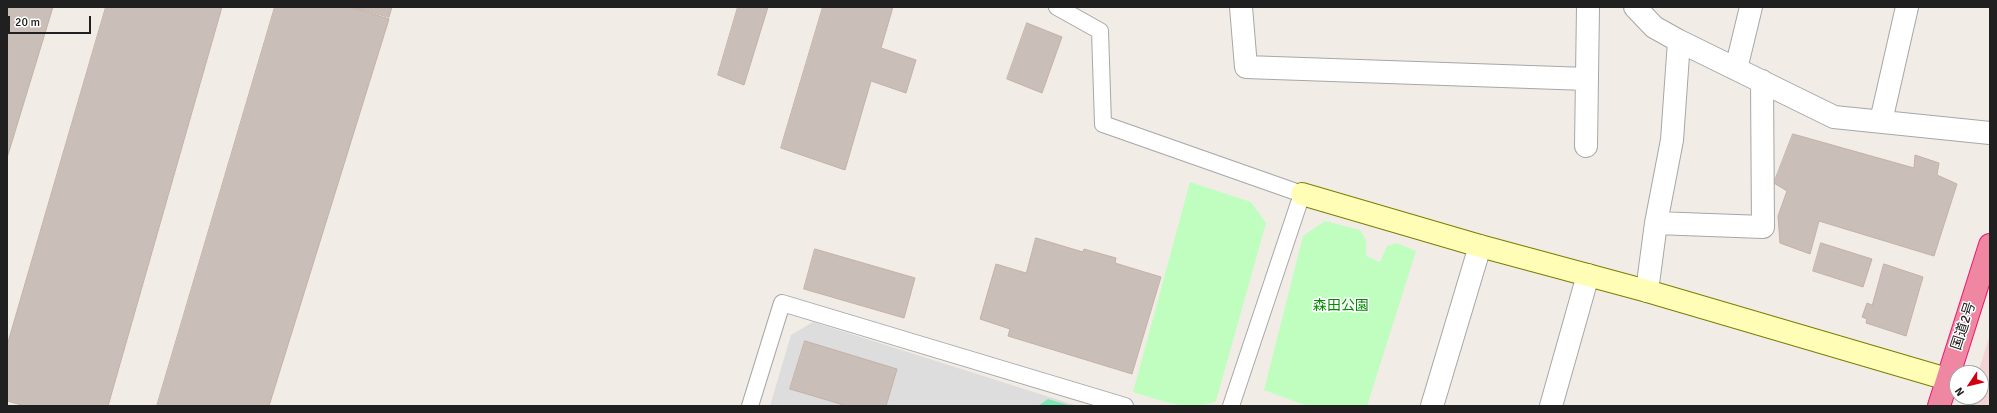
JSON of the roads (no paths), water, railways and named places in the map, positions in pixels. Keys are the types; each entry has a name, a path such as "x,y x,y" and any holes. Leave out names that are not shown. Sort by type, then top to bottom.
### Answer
{"highway":[{"name":"国道2号","path":"1939,406 1990,245"}],"street":[{"path":"1242,7 1246,67 1587,79"},
{"path":"1586,146 1588,7"},
{"path":"1636,7 1654,27 1679,41 1834,117 1990,134"},
{"path":"1736,69 1752,7"},
{"path":"1881,121 1907,7"},
{"path":"1647,291 1656,224 1672,140 1679,41"},
{"path":"1656,224 1763,227 1762,81"},
{"path":"1302,194 1480,246 1647,291 1947,379"},
{"path":"1432,406 1480,246"},
{"path":"1551,406 1588,275"}],"lane":[{"path":"1057,7 1100,31 1103,124 1302,194 1231,406"},
{"path":"750,406 782,303 1124,406"}],"park label":[{"name":"森田公園","path":"1341,306"}]}
